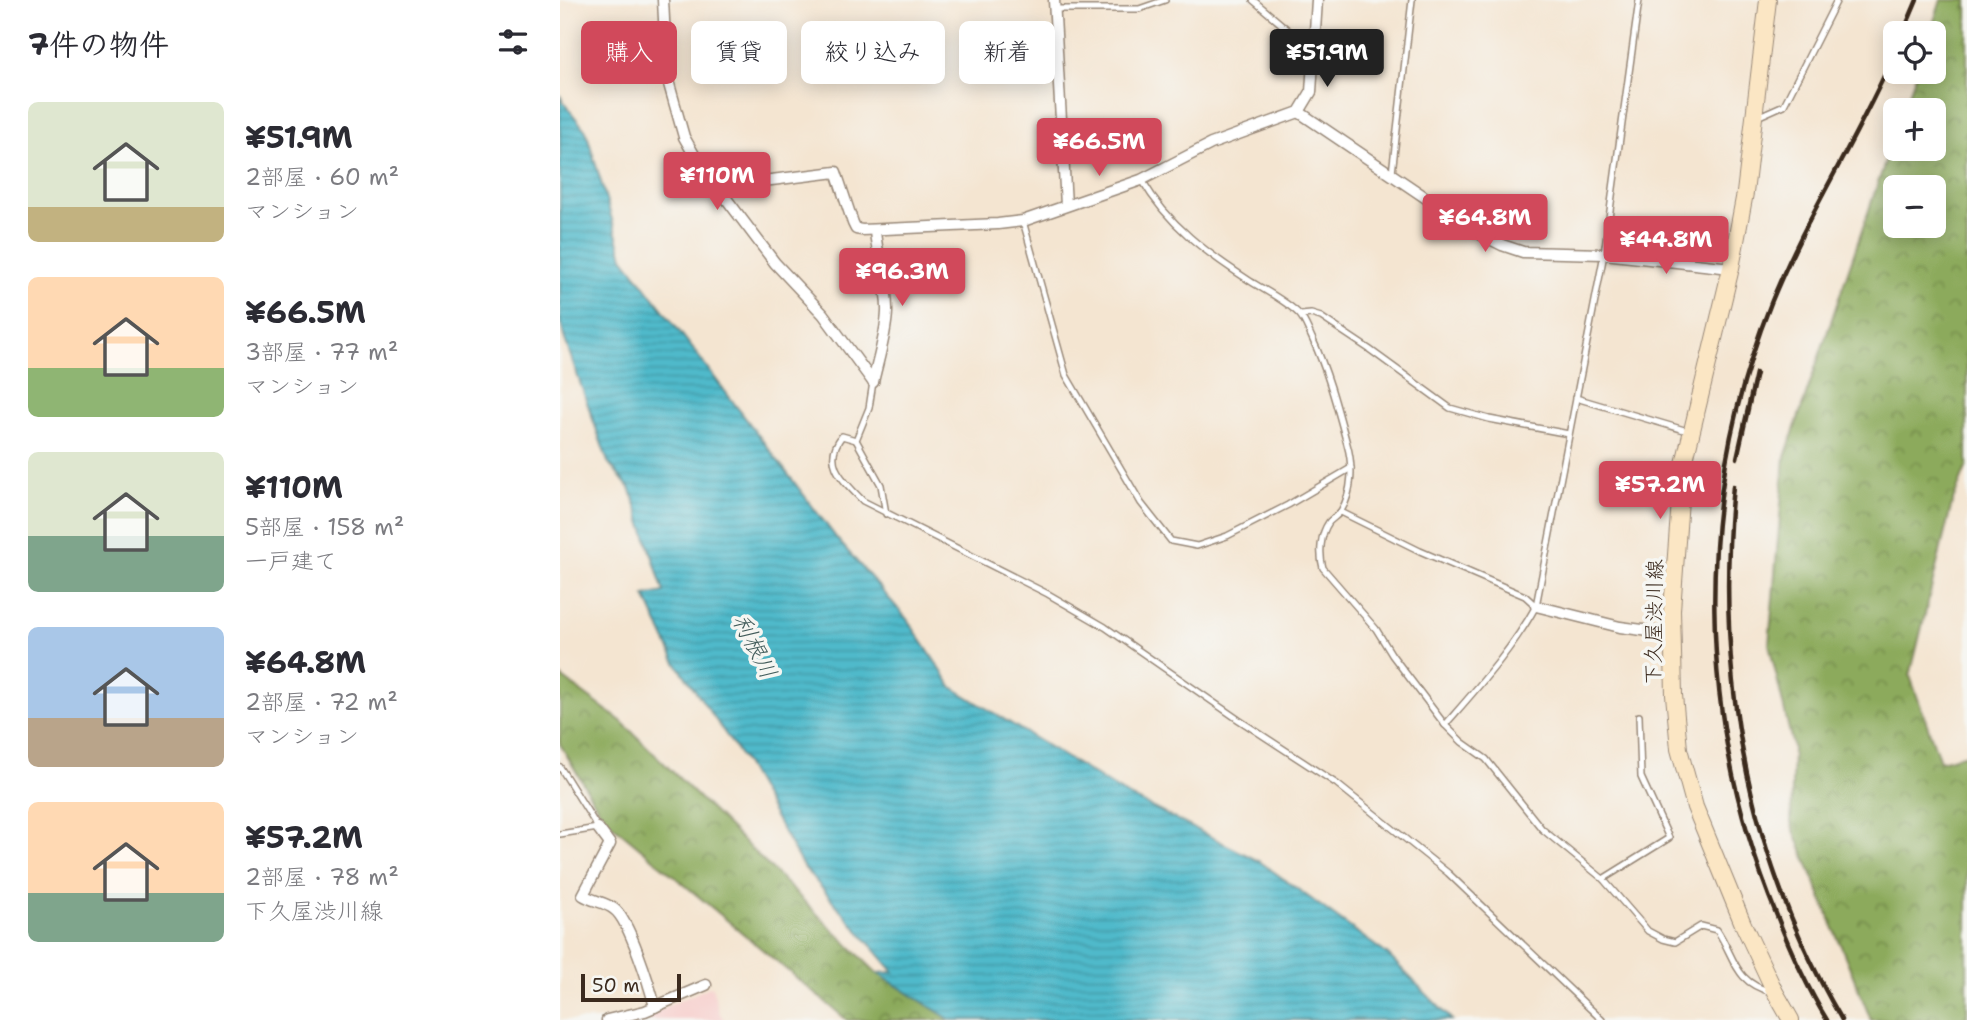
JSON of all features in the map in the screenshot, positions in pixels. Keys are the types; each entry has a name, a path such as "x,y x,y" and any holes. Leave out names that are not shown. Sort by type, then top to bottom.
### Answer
{"main road":[{"name":"下久屋渋川線","path":"1768,0 1745,193 1731,268 1682,472 1672,634 1676,722 1685,776 1716,859 1775,992 1791,1020"}],"street":[{"path":"663,0 667,77 684,137 697,160 775,263 823,314 873,382"},
{"path":"750,180 836,172 856,229 875,231 998,224 1023,220 1142,180 1211,144 1298,112 1311,92 1318,0"},
{"path":"1054,4 1066,205"},
{"path":"1298,112 1478,233 1502,245 1523,252 1604,254 1731,268"},
{"path":"873,382 887,313 884,275 875,231"},
{"path":"1536,607 1620,627 1672,634"},
{"path":"598,828 610,844 583,895 614,909 622,919 647,979 655,1007"},
{"path":"607,1020 655,1007 706,985"}],"lane":[{"path":"1054,4 1139,9 1165,0"},
{"path":"1253,0 1314,52"},
{"path":"1392,173 1412,0"},
{"path":"1445,725 1504,654 1536,607 1604,254 1639,0"},
{"path":"1754,118 1784,105 1837,0"},
{"path":"1142,180 1147,190 1189,238 1213,258 1301,315 1329,376 1350,452 1351,485 1340,512 1328,523 1320,555 1323,568 1376,629 1392,656 1445,725 1462,742 1486,759 1542,829 1603,879 1648,931 1662,939 1675,942 1701,926 1717,930 1733,963 1746,981 1759,989 1775,992"},
{"path":"1023,220 1066,375 1141,503 1171,541 1197,546 1227,536 1288,505 1351,468"},
{"path":"1301,315 1321,317 1450,408 1489,419 1569,433"},
{"path":"856,440 869,408 873,382"},
{"path":"1576,398 1691,432"},
{"path":"886,514 881,485 856,440 842,436 833,447 833,461 842,479 863,502 886,514 1048,594 1105,627 1337,784 1448,873 1602,1020"},
{"path":"1340,512 1420,551 1525,596 1536,607"},
{"path":"1603,879 1669,838 1642,777 1639,716"},
{"path":"560,767 598,828 560,834"}],"shaded area":[{"path":"712,986 724,1020 631,1020 646,1016"}],"green space":[{"path":"1941,0 1967,0 1967,465 1952,503 1910,676 1940,761 1967,754 1967,1020 1871,1020 1791,823 1793,747 1769,644 1785,457 1885,161 1946,161 1946,98 1907,98 1913,84 1946,84 1946,21 1934,21"},
{"path":"560,676 621,721 877,973 951,1020 847,1020 603,817 560,744"}],"water":[{"name":"利根川","path":"560,95 586,131 623,257 838,540 907,619 952,687 1125,794 1259,861 1388,955 1452,1020 951,1020 877,973 894,972 802,865 742,758 675,661 645,596 664,592 631,490 608,462 560,319"}],"railway":[{"path":"1908,21 1917,0"},
{"path":"1827,1020 1800,969 1777,916 1750,841 1731,765 1719,688 1714,610 1717,531 1728,454 1746,378 1771,303 1800,239 1883,78"},
{"path":"1737,458 1756,373"},
{"path":"1733,486 1729,626 1734,695 1745,762 1761,828 1782,894 1809,957 1842,1020"}]}
